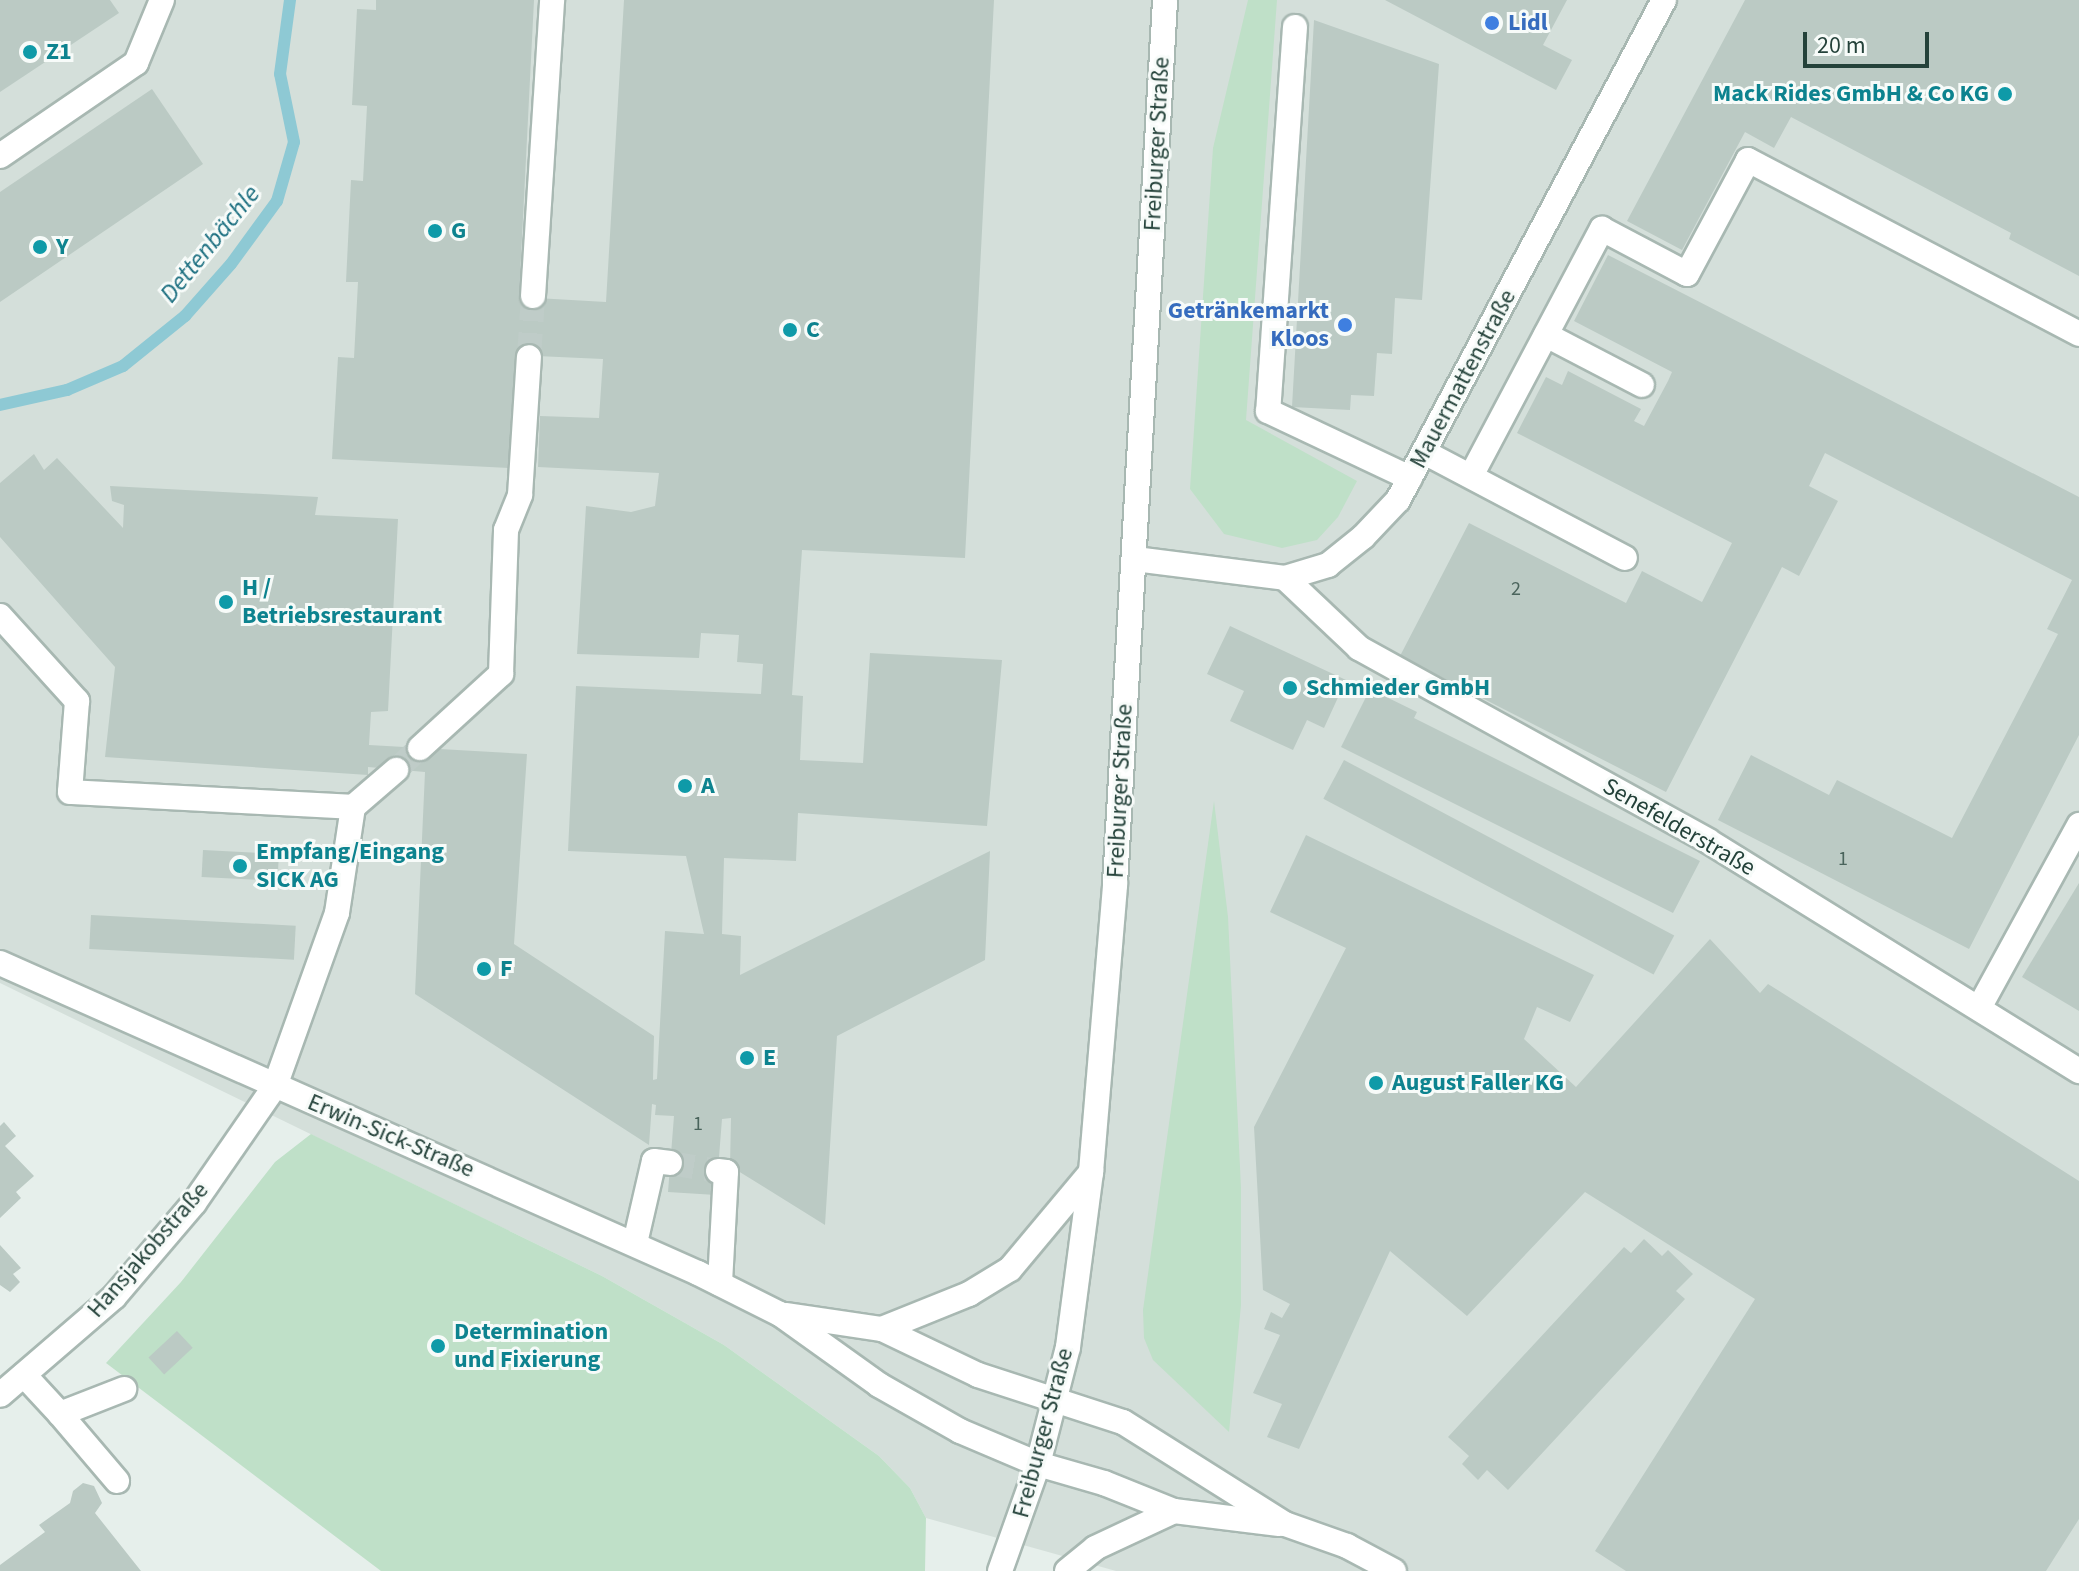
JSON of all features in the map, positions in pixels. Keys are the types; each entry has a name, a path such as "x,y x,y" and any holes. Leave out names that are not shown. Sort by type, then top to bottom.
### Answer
{"street":[{"path":"0,156 136,63 162,0"},
{"path":"533,296 552,0"},
{"name":"Freiburger Straße","path":"1000,1571 1038,1464 1068,1347 1091,1172 1114,899 1165,0"},
{"name":"Mauermattenstraße","path":"1135,559 1285,578 1328,565 1398,500 1664,0"},
{"path":"1295,27 1268,411 1410,478"},
{"path":"1471,476 1602,229 1687,274 1748,160 2079,334"},
{"path":"1546,335 1642,385"},
{"path":"420,748 501,674 506,530 520,495 529,357"},
{"path":"1424,452 1625,558"},
{"name":"Senefelderstraße","path":"1285,578 1359,648 1708,841 2079,1071"},
{"path":"0,616 77,701 70,792 353,807 396,770"},
{"name":"Hansjakobstraße","path":"0,1395 114,1297 194,1203 275,1086 337,913 353,807"},
{"path":"1979,1008 2079,825"},
{"name":"Erwin-Sick-Straße","path":"0,963 635,1243 720,1284 780,1314 879,1385 960,1431 1038,1464 1104,1483 1174,1511 1285,1524"},
{"path":"635,1243 654,1161 670,1163"},
{"path":"718,1171 726,1172 720,1284"},
{"path":"882,1329 969,1294 1010,1269 1091,1172"},
{"name":"Erwin-Sick-Straße","path":"780,1314 882,1329 978,1375 1123,1422 1285,1524"},
{"path":"24,1375 117,1481"},
{"path":"60,1414 124,1389"},
{"path":"1067,1571 1095,1548 1174,1511"},
{"path":"1285,1524 1347,1546 1394,1571"}],"shaded area":[{"path":"0,0 2079,0 2079,1571 1116,1571 926,1518 910,1488 879,1456 724,1345 602,1276 0,983"}],"green space":[{"path":"1248,0 1277,0 1246,420 1357,481 1338,517 1317,540 1282,548 1224,534 1190,489 1213,148"},
{"path":"1214,801 1228,917 1241,1188 1241,1305 1229,1432 1153,1360 1144,1338 1143,1310"},
{"path":"311,1134 602,1276 724,1345 879,1456 910,1488 926,1518 925,1571 381,1571 106,1363 181,1282 275,1162"}],"building":[{"name":"Z1","path":"0,0 110,0 119,13 0,92"},
{"path":"376,0 534,0 519,297 606,302 624,0 994,0 965,558 802,550 792,695 803,696 800,760 863,763 870,653 1002,660 987,826 798,813 796,861 724,858 722,934 741,936 740,975 990,851 985,960 837,1036 825,1225 730,1166 731,1118 722,1119 716,1195 668,1192 674,1116 655,1115 656,1105 652,1104 649,1145 415,994 425,772 368,767 368,775 105,757 115,667 0,537 0,483 34,454 44,470 57,458 123,528 124,505 112,501 110,486 318,497 315,515 398,519 388,711 371,712 369,745 527,754 514,944 654,1036 653,1080 657,1079 665,931 704,934 686,856 568,851 576,686 761,694 763,664 737,662 739,635 701,633 699,658 577,654 586,506 631,512 655,506 659,473 538,467 540,416 599,418 603,359 515,355 509,468 332,459 338,357 354,358 358,282 346,282 351,180 363,181 367,106 352,105 357,9 376,10"},
{"name":"Lidl","path":"1385,0 1567,0 1543,45 1572,60 1556,90"},
{"path":"1745,0 2079,0 2079,276 2009,239 2011,233 1791,117 1774,148 1745,132 1682,250 1627,221"},
{"path":"1314,20 1439,64 1422,300 1395,298 1392,354 1377,353 1374,396 1351,395 1350,410 1292,407"},
{"name":"Y","path":"152,89 203,164 0,302 0,192"},
{"path":"1608,255 2079,497 2079,735 1969,949 1718,820 1751,755 1829,795 1837,780 1952,838 2058,634 2047,629 2072,580 1825,453 1809,486 1838,501 1799,576 1782,567 1666,792 1400,656 1469,523 1626,603 1642,571 1702,602 1732,543 1517,433 1546,377 1562,385 1568,371 1641,409 1634,421 1644,426 1668,381 1672,372 1574,321"},
{"name":"Schmieder GmbH","path":"1230,626 1346,680 1324,728 1307,720 1293,750 1230,721 1244,691 1207,674"},
{"path":"1370,689 1417,712 1414,718 1700,861 1673,913 1341,747"},
{"path":"1344,760 1674,936 1654,974 1323,799"},
{"path":"1306,835 1594,975 1570,1022 1537,1007 1524,1039 1576,1087 1710,939 1760,993 1768,984 2079,1181 2079,1519 2046,1571 1626,1571 1595,1551 1755,1299 1585,1192 1467,1316 1390,1251 1299,1449 1267,1437 1282,1404 1253,1393 1280,1335 1264,1329 1271,1312 1282,1318 1290,1304 1263,1290 1254,1127 1346,948 1270,912"},
{"name":"Empfang/Eingang SICK AG","path":"203,850 279,854 277,881 202,877"},
{"path":"2079,883 2079,1011 2022,977"},
{"path":"91,915 296,926 294,960 89,949"},
{"path":"4,1122 16,1136 5,1146 34,1176 16,1192 21,1198 0,1218 0,1126"},
{"path":"1644,1239 1662,1256 1668,1250 1693,1274 1676,1291 1685,1299 1508,1490 1487,1470 1478,1480 1462,1464 1469,1456 1448,1437 1624,1247 1631,1253"},
{"path":"0,1245 21,1268 13,1274 20,1282 10,1292 0,1285"},
{"path":"177,1331 193,1348 164,1374 148,1358"},
{"path":"83,1483 94,1486 102,1503 95,1513 141,1571 0,1571 0,1565 45,1532 39,1525 70,1503 73,1491"}],"waterway":[{"name":"Dettenbächle","path":"0,405 67,390 123,366 185,316 231,264 277,201 294,142 280,74 290,0"}],"tunnel":[{"path":"529,357 533,296"},
{"path":"396,770 420,748"},
{"path":"670,1163 718,1171"}],"place":[{"name":"Lidl","path":"1492,23"},
{"name":"Z1","path":"30,52"},
{"name":"Mack Rides GmbH & Co KG","path":"2005,94"},
{"name":"G","path":"435,231"},
{"name":"Y","path":"40,247"},
{"name":"Getränkemarkt Kloos","path":"1345,325"},
{"name":"C","path":"790,330"},
{"name":"H / Betriebsrestaurant","path":"226,602"},
{"name":"Schmieder GmbH","path":"1290,688"},
{"name":"A","path":"685,786"},
{"name":"Empfang/Eingang SICK AG","path":"240,866"},
{"name":"F","path":"484,969"},
{"name":"E","path":"747,1058"},
{"name":"August Faller KG","path":"1376,1083"},
{"name":"Determination und Fixierung","path":"438,1346"}]}
